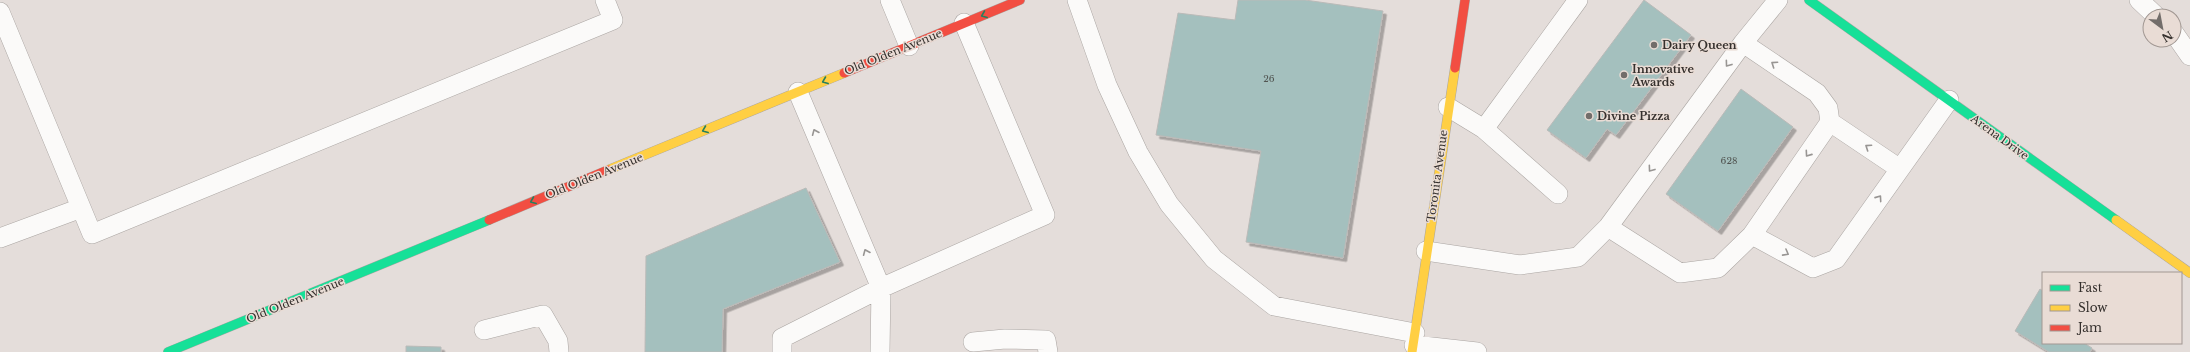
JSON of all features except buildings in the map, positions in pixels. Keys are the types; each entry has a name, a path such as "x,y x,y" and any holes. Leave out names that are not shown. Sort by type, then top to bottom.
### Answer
{"street":[{"name":"Old Olden Avenue","path":"168,352 1020,0"},
{"name":"Toronita Avenue","path":"1414,343 1426,251 1465,0"},
{"name":"Arena Drive","path":"1809,0 2190,273"}],"lane":[{"path":"0,12 92,234 613,20 605,0"},
{"path":"890,0 909,46"},
{"path":"1077,0 1107,85 1138,152 1169,204 1214,259 1274,306 1414,343 1477,352"},
{"path":"1484,129 1578,0"},
{"path":"1426,251 1520,265 1578,257 1608,227 1744,43 1778,0"},
{"path":"2139,0 2148,8"},
{"path":"782,352 782,338 881,288 1045,215 964,23"},
{"path":"1608,227 1680,273 1718,268 1752,235 1830,122 1828,108 1817,93 1744,43"},
{"path":"2182,44 2190,56"},
{"path":"798,92 881,288 880,352"},
{"path":"1752,235 1813,268 1836,259 1949,100"},
{"path":"1448,107 1484,129 1558,194"},
{"path":"1830,122 1900,169"},
{"path":"0,238 82,208"},
{"path":"484,330 543,315 558,341 559,352"},
{"path":"973,342 1046,340 1048,352"}],"traffic: fast":[{"path":"1809,0 2116,220"},
{"path":"168,352 489,220"}],"traffic: slow":[{"path":"1412,352 1455,68"},
{"path":"608,170 844,73"},
{"path":"2116,220 2190,273"}],"traffic: jam":[{"path":"844,73 1020,0"},
{"path":"1455,68 1465,0"},
{"path":"489,220 608,170"}],"place":[{"name":"Dairy Queen","path":"1654,45"},
{"name":"Innovative Awards","path":"1624,75"},
{"name":"Divine Pizza","path":"1589,116"}]}
